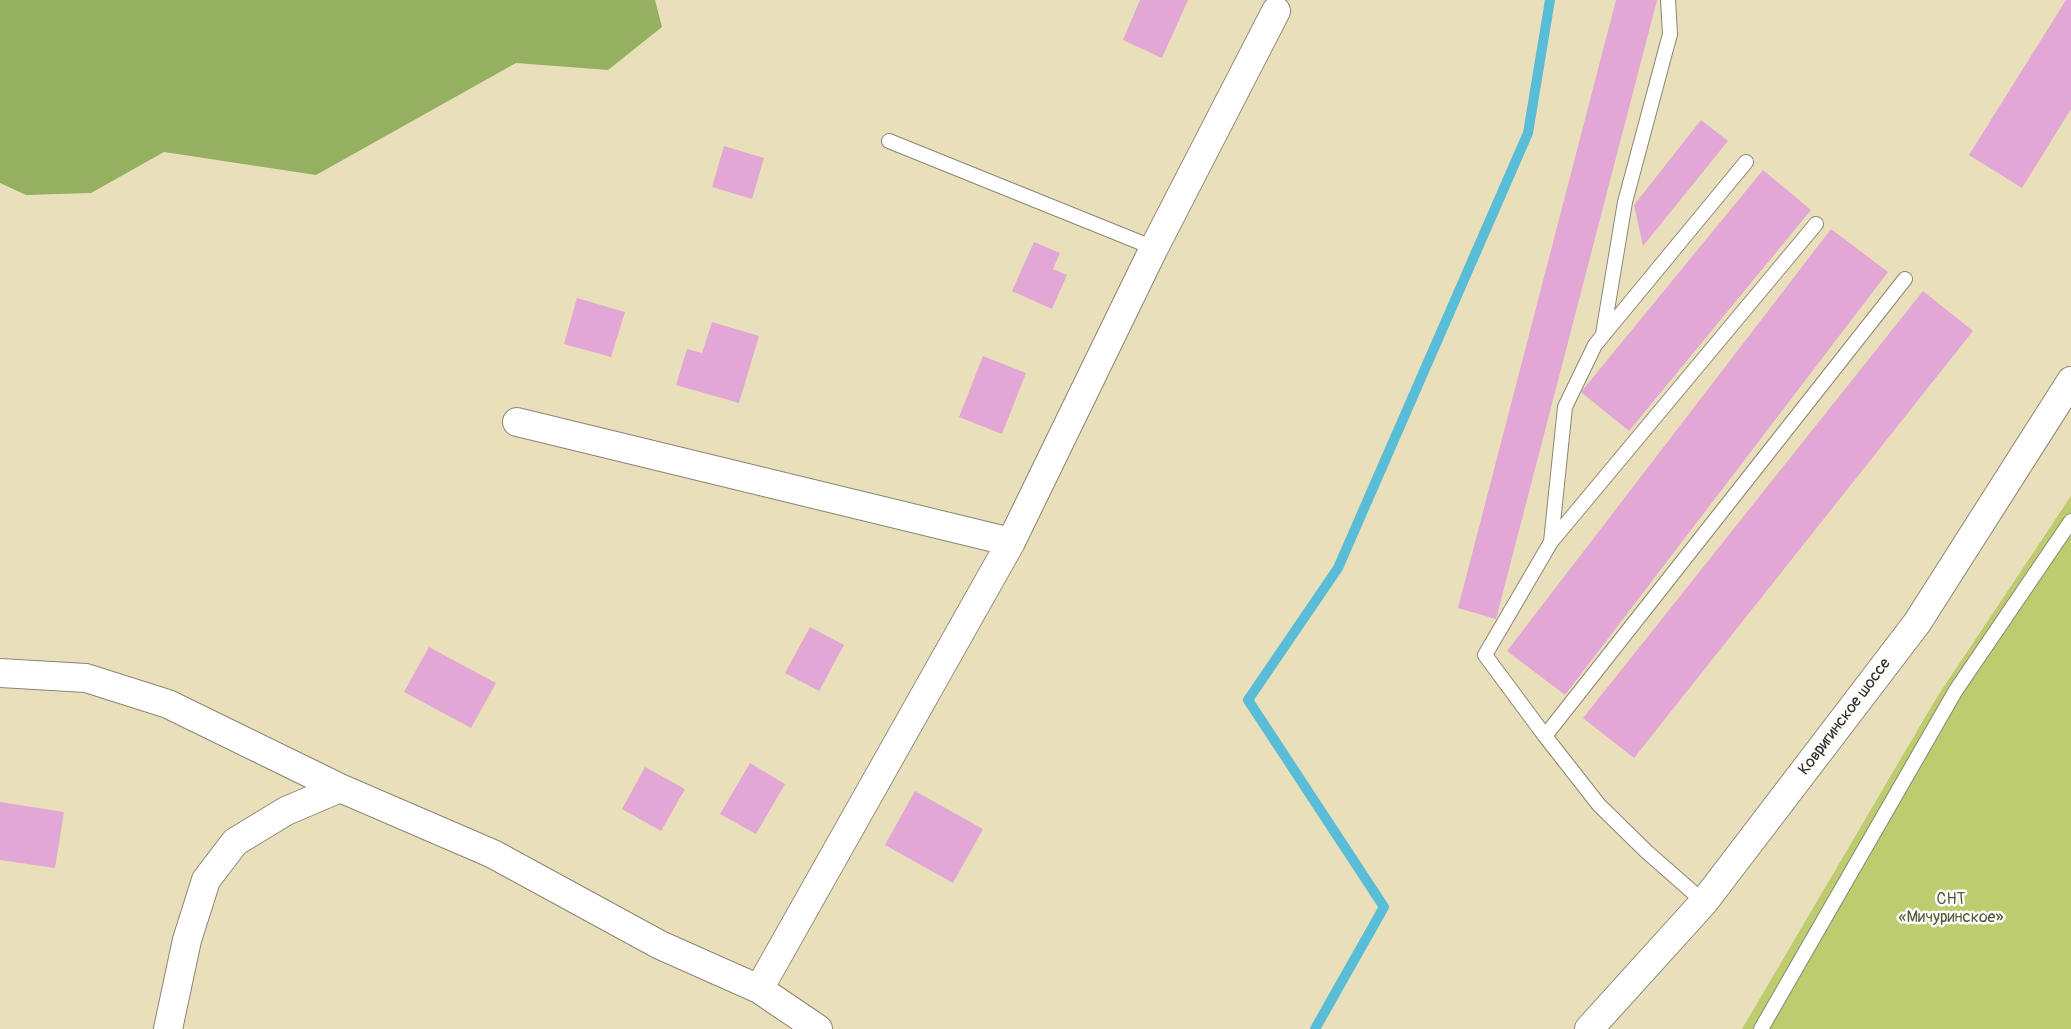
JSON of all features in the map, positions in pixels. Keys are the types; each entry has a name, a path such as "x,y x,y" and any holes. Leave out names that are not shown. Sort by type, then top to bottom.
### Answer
{"street":[{"path":"759,990 1011,542 1154,248 1276,11"},
{"name":"Ковригинское шоссе","path":"1589,1029 1704,902 1917,624 2071,382"},
{"path":"517,422 1011,542"},
{"path":"0,673 86,678 168,704 340,788 493,854 660,945 759,990 818,1029"},
{"path":"168,1029 187,940 206,880 235,842 286,811 340,788"}],"lane":[{"path":"1603,335 1625,202 1670,34 1668,0"},
{"path":"889,140 1154,248"},
{"path":"1551,542 1565,407 1595,345 1746,162"},
{"path":"1704,902 1647,852 1599,805 1485,655 1551,542 1816,224"},
{"path":"1545,736 1905,279"},
{"path":"1761,1029 1956,690 2071,521"}],"green space":[{"path":"0,0 655,0 662,27 608,70 516,63 316,175 164,152 91,193 26,195 0,183"},
{"name":"СНТ «Мичуринское»","path":"2071,496 2071,1029 1742,1029 1937,697"}],"building":[{"path":"1140,0 1188,0 1162,58 1123,40"},
{"path":"1616,0 1657,0 1496,619 1458,608"},
{"path":"2066,0 2071,0 2071,109 2022,188 1969,155"},
{"path":"1701,120 1728,141 1643,246 1634,205"},
{"path":"724,146 764,158 752,199 712,187"},
{"path":"1763,170 1811,210 1629,431 1581,392"},
{"path":"1831,229 1888,272 1565,695 1507,651"},
{"path":"1034,242 1060,253 1053,269 1067,275 1052,309 1012,291"},
{"path":"1923,291 1973,331 1634,758 1583,718"},
{"path":"577,298 625,312 611,357 564,344"},
{"path":"712,322 759,336 739,403 676,385 687,349 702,353"},
{"path":"983,356 1026,373 1002,434 959,417"},
{"path":"810,627 844,645 819,691 785,673"},
{"path":"429,647 496,683 471,728 404,692"},
{"path":"750,763 785,784 756,834 720,814"},
{"path":"645,767 685,789 661,831 622,809"},
{"path":"915,791 983,829 953,883 885,845"},
{"path":"0,802 64,812 55,868 0,860"}],"waterway":[{"path":"1315,1029 1384,907 1248,700 1338,568 1528,133 1550,0"}]}
